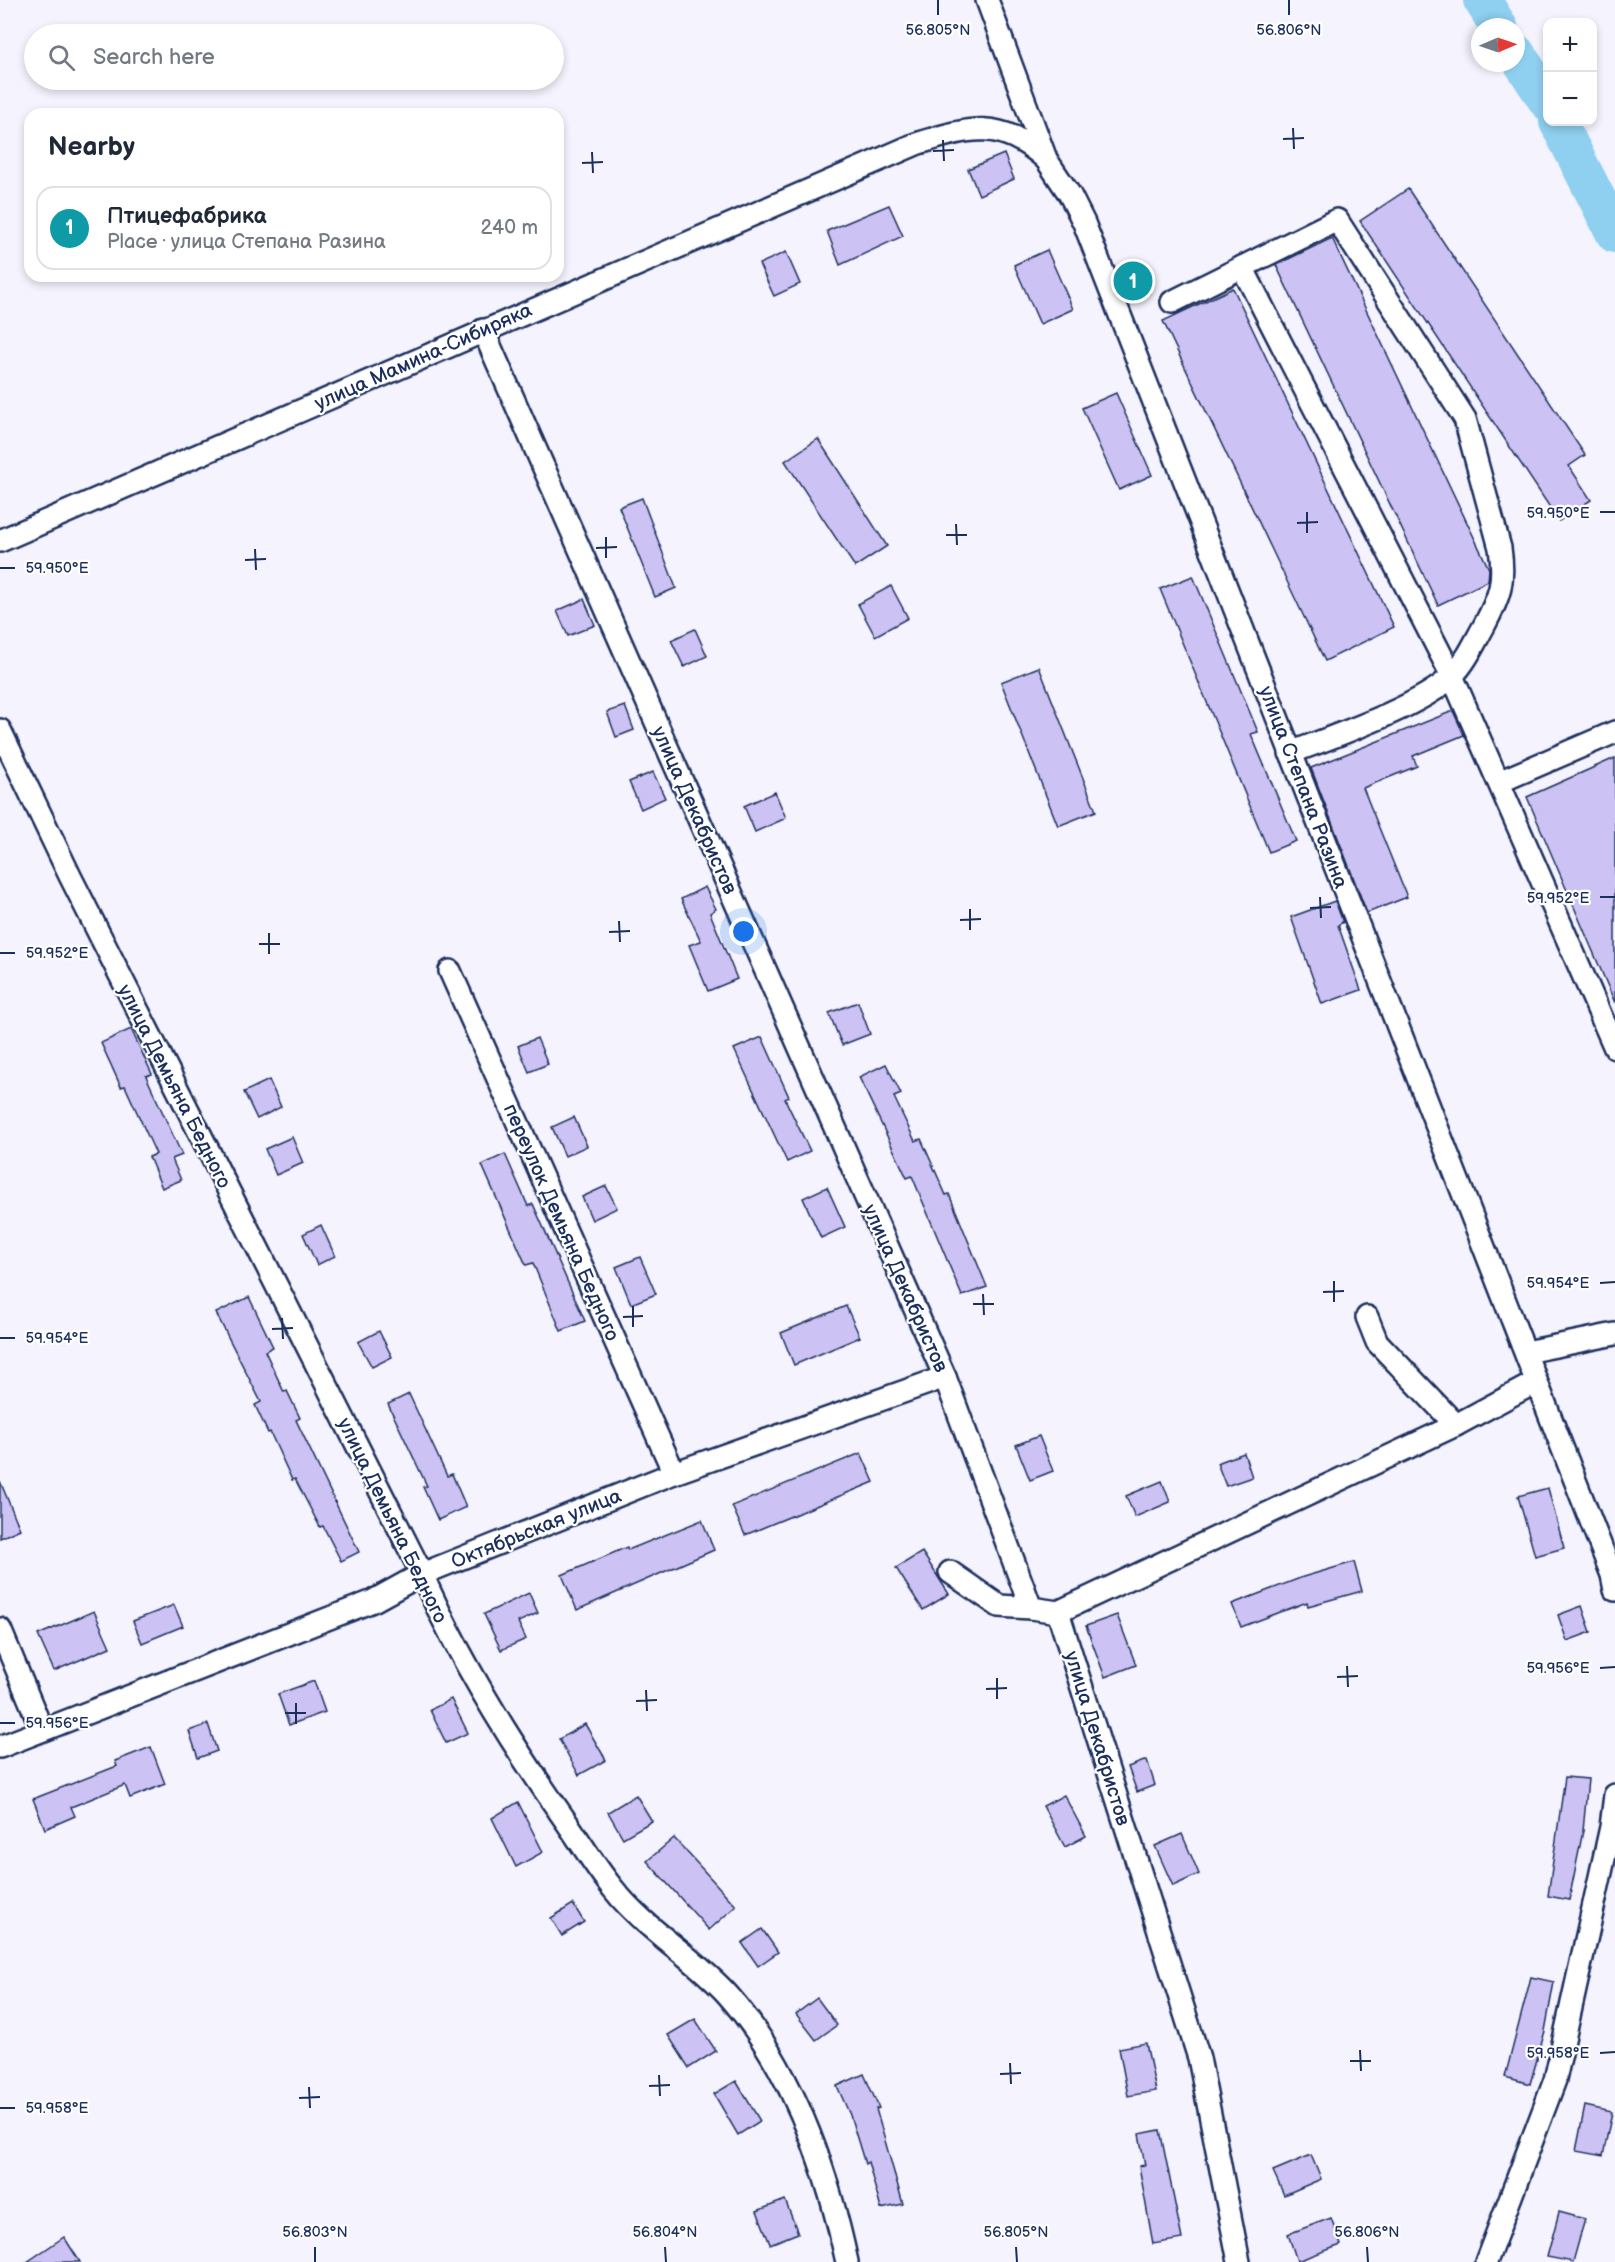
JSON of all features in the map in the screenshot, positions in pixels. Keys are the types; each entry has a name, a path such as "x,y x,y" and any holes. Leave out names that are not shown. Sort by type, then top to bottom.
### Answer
{"street":[{"name":"улица Степана Разина","path":"987,0 1046,159 1070,195 1084,224 1614,1579"},
{"name":"улица Мамина-Сибиряка","path":"0,542 483,330 916,144 959,131 997,131 1015,136 1046,159"},
{"path":"1172,302 1337,220 1465,419 1503,569 1502,589 1493,610 1467,657 1452,676 1423,696 1344,733 1290,753"},
{"path":"1242,267 1452,676 1615,1048"},
{"name":"улица Декабристов","path":"483,330 945,1377 1031,1608"},
{"name":"улица Демьяна Бедного","path":"0,730 81,899 422,1574 445,1628 520,1755 616,1893 728,1995 761,2039 792,2092 835,2205 847,2262"},
{"path":"1499,782 1615,732"},
{"name":"переулок Демьяна Бедного","path":"450,971 674,1473"},
{"path":"1367,1317 1377,1342 1456,1425"},
{"path":"1526,1352 1615,1334"},
{"name":"Октябрьская улица","path":"0,1748 373,1601 422,1574 674,1473 945,1377"},
{"path":"950,1572 999,1606 1058,1612 1456,1425 1536,1382"},
{"name":"улица Декабристов","path":"1058,1612 1199,2058 1239,2262"},
{"path":"0,1629 42,1730"},
{"path":"1486,2262 1555,2080 1611,1827 1615,1795"}],"building":[{"path":"1004,154 1014,179 979,195 968,169"},
{"path":"1408,189 1585,455 1569,466 1591,500 1559,521 1360,221"},
{"path":"889,205 903,236 840,265 827,231"},
{"path":"1332,238 1489,569 1488,581 1438,605 1276,265"},
{"path":"1047,250 1073,309 1040,324 1014,265"},
{"path":"786,252 800,284 774,296 759,264"},
{"path":"1134,262 1149,293 1132,301 1118,270"},
{"path":"1233,288 1394,627 1325,661 1163,321"},
{"path":"1116,393 1152,475 1119,490 1082,408"},
{"path":"818,439 887,546 855,567 785,461"},
{"path":"642,498 676,588 655,597 619,507"},
{"path":"1193,576 1258,732 1251,734 1296,841 1269,852 1160,589"},
{"path":"891,586 908,618 875,636 858,604"},
{"path":"584,599 595,625 568,636 557,611"},
{"path":"695,629 707,656 684,667 671,640"},
{"path":"1039,667 1096,811 1058,826 1001,682"},
{"path":"625,706 634,730 616,737 607,712"},
{"path":"1453,711 1464,735 1413,756 1417,766 1363,788 1407,897 1367,913 1311,768"},
{"path":"1615,758 1615,1003 1527,797"},
{"path":"653,772 665,798 641,809 629,782"},
{"path":"775,792 786,818 755,832 744,806"},
{"path":"705,887 716,909 710,913 737,979 708,991 689,945 701,941 681,899"},
{"path":"1335,901 1343,922 1338,925 1361,990 1322,1004 1291,917"},
{"path":"858,1002 870,1034 842,1045 829,1013"},
{"path":"131,1029 152,1074 146,1076 182,1155 172,1159 181,1180 162,1188 149,1157 156,1154 125,1086 121,1087 101,1043"},
{"path":"762,1037 789,1097 785,1099 810,1151 787,1162 734,1049"},
{"path":"537,1038 548,1064 529,1072 518,1046"},
{"path":"886,1064 901,1094 894,1097 915,1141 921,1139 946,1195 949,1194 987,1287 962,1296 912,1176 907,1178 859,1077"},
{"path":"269,1080 281,1107 257,1119 244,1092"},
{"path":"574,1117 587,1146 565,1156 552,1127"},
{"path":"292,1137 303,1163 276,1175 265,1149"},
{"path":"505,1154 528,1206 533,1204 585,1321 561,1331 533,1263 526,1265 482,1165"},
{"path":"606,1186 617,1208 592,1220 582,1197"},
{"path":"827,1187 845,1227 821,1238 803,1198"},
{"path":"321,1225 335,1256 317,1265 303,1234"},
{"path":"640,1257 656,1294 631,1304 616,1267"},
{"path":"249,1297 273,1347 265,1351 284,1392 287,1391 300,1418 296,1420 359,1552 341,1561 295,1479 292,1480 270,1432 268,1433 255,1405 261,1402 216,1313"},
{"path":"846,1306 860,1337 794,1365 781,1333"},
{"path":"379,1331 392,1357 372,1367 358,1342"},
{"path":"409,1394 447,1476 452,1474 466,1507 438,1520 423,1487 427,1486 388,1404"},
{"path":"1039,1436 1053,1471 1030,1480 1016,1445"},
{"path":"861,1453 874,1482 745,1535 732,1506"},
{"path":"1244,1453 1252,1477 1226,1486 1217,1463"},
{"path":"0,1481 20,1529 0,1538"},
{"path":"1162,1481 1170,1502 1135,1517 1126,1496"},
{"path":"1548,1488 1564,1548 1535,1556 1518,1496"},
{"path":"702,1520 714,1550 577,1610 562,1575 627,1547 628,1550"},
{"path":"922,1552 949,1594 923,1610 896,1568"},
{"path":"1354,1562 1362,1591 1308,1606 1307,1602 1241,1627 1232,1604 1303,1577"},
{"path":"529,1593 538,1613 518,1622 526,1639 501,1650 484,1614"},
{"path":"174,1605 183,1626 142,1643 133,1621"},
{"path":"1582,1606 1591,1632 1567,1641 1558,1615"},
{"path":"94,1611 110,1647 54,1671 38,1635"},
{"path":"1117,1615 1136,1665 1105,1677 1086,1626"},
{"path":"314,1681 325,1712 289,1725 278,1694"},
{"path":"451,1699 468,1733 446,1743 430,1710"},
{"path":"208,1724 217,1751 198,1758 189,1731"},
{"path":"585,1724 606,1760 579,1775 559,1739"},
{"path":"151,1747 165,1784 130,1798 125,1785 71,1807 75,1816 45,1829 33,1799 117,1766 115,1761"},
{"path":"1147,1760 1155,1785 1137,1792 1128,1767"},
{"path":"1565,1777 1588,1779 1583,1831 1569,1900 1548,1896"},
{"path":"636,1795 652,1821 623,1838 608,1812"},
{"path":"1064,1795 1086,1836 1065,1847 1043,1806"},
{"path":"518,1802 543,1852 516,1867 492,1818"},
{"path":"1182,1834 1199,1874 1173,1886 1155,1846"},
{"path":"674,1838 736,1906 709,1930 647,1861"},
{"path":"573,1904 584,1922 562,1936 551,1918"},
{"path":"762,1929 778,1952 758,1966 742,1943"},
{"path":"1531,1977 1554,1982 1545,2031 1530,2084 1505,2077"},
{"path":"817,1998 837,2025 816,2040 796,2014"},
{"path":"695,2019 716,2051 689,2068 668,2035"},
{"path":"1146,2043 1156,2091 1128,2096 1119,2048"},
{"path":"864,2074 879,2108 876,2109 903,2204 881,2209 868,2162 865,2164 850,2115 837,2086"},
{"path":"736,2081 760,2121 738,2135 714,2094"},
{"path":"1585,2106 1612,2112 1603,2156 1576,2151"},
{"path":"1160,2130 1182,2239 1153,2244 1139,2166 1145,2165 1139,2134"},
{"path":"1311,2155 1321,2179 1284,2195 1273,2171"},
{"path":"785,2200 798,2233 770,2244 757,2211"},
{"path":"1559,2212 1585,2219 1573,2262 1547,2257"},
{"path":"1331,2218 1341,2245 1297,2261 1288,2234"},
{"path":"64,2237 80,2262 27,2262"}],"waterway":[{"path":"1482,0 1493,18"},
{"path":"1525,67 1543,94"},
{"path":"1560,126 1615,234"}],"place":[{"name":"Птицефабрика","path":"1133,281"}]}
